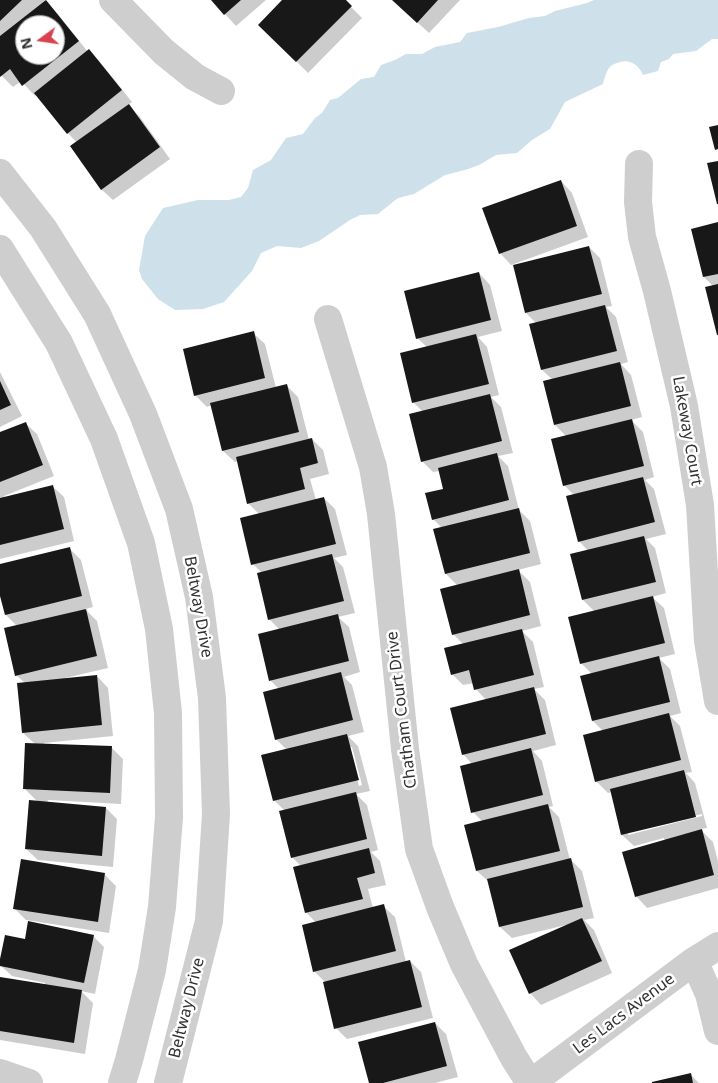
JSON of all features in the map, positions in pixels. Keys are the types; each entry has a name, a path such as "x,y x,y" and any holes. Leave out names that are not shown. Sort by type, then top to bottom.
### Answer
{"street":[{"path":"113,0 164,52 195,77 221,92"},
{"name":"Lakeway Court","path":"639,164 638,202 642,237 657,291 684,406 700,505 708,641 718,701"},
{"name":"Beltway Drive","path":"0,173 43,228 96,314 143,414 179,509 200,597 212,698 216,814 208,921 168,1083"},
{"path":"0,249 59,343 104,439 141,543 159,629 168,713 169,817 163,898 152,970 122,1083"},
{"name":"Chatham Court Drive","path":"328,319 372,467 381,514 405,749 419,850 464,964 514,1058 530,1083"},
{"name":"Les Lacs Avenue","path":"530,1083 694,961 718,946"},
{"path":"694,961 709,994 718,1032"},
{"path":"0,1073 28,1083"}],"water":[{"path":"594,0 718,0 718,39 712,39 696,51 673,54 669,59 661,62 658,71 643,75 637,66 631,62 624,61 614,64 608,70 603,84 565,102 550,129 532,140 517,153 496,155 479,165 445,175 414,194 398,198 378,214 360,215 350,220 319,241 301,248 277,246 261,253 252,271 224,302 203,309 175,310 158,299 142,279 139,270 145,236 163,208 198,200 229,200 241,197 248,188 253,170 271,160 286,138 303,134 315,118 322,113 330,100 338,98 361,79 374,77 381,65 406,54 422,54 435,47 460,42 467,33 545,16 555,11"}],"building":[{"path":"0,0 22,0 0,21"},
{"path":"46,0 58,15 27,15"},
{"path":"211,0 241,0 224,15"},
{"path":"282,0 346,0 352,6 296,62 258,25"},
{"path":"392,0 438,0 417,23"},
{"path":"15,24 15,65 49,65 22,86 10,69 0,77 0,36"},
{"path":"65,24 79,41 65,52"},
{"path":"89,49 122,90 67,134 34,93"},
{"path":"129,104 160,147 101,190 70,146"},
{"path":"718,125 718,149 715,150 709,127"},
{"path":"718,161 718,204 717,204 707,163"},
{"path":"561,180 577,226 499,254 482,208"},
{"path":"718,222 718,274 703,277 691,229"},
{"path":"589,246 602,294 525,313 513,265"},
{"path":"479,272 491,320 416,339 404,291"},
{"path":"718,284 718,335 717,335 705,287"},
{"path":"605,305 617,351 541,370 529,324"},
{"path":"254,331 265,378 194,396 183,349"},
{"path":"476,334 489,384 412,403 400,353"},
{"path":"620,362 631,406 554,425 543,381"},
{"path":"0,381 11,405 0,410"},
{"path":"287,384 299,432 222,451 210,403"},
{"path":"490,394 502,441 421,462 409,414"},
{"path":"632,419 644,466 563,486 551,439"},
{"path":"26,422 43,465 0,482 0,432"},
{"path":"312,438 318,463 300,468 305,489 247,504 236,457"},
{"path":"497,453 509,500 432,520 425,493 443,489 438,468"},
{"path":"643,477 655,522 578,542 566,496"},
{"path":"53,485 64,529 0,545 0,498"},
{"path":"324,497 336,544 251,565 240,518"},
{"path":"519,508 530,553 445,574 433,529"},
{"path":"644,536 656,582 582,600 570,554"},
{"path":"70,547 82,596 5,615 0,596 0,564"},
{"path":"332,554 344,601 268,620 257,573"},
{"path":"519,569 530,615 452,635 440,589"},
{"path":"653,596 665,643 580,664 568,617"},
{"path":"86,609 97,656 15,676 4,628"},
{"path":"338,614 349,661 269,681 258,634"},
{"path":"522,629 534,675 474,690 469,670 451,675 444,648"},
{"path":"659,656 670,702 592,721 580,676"},
{"path":"341,672 353,720 275,740 263,692"},
{"path":"97,675 102,725 22,733 17,683"},
{"path":"534,687 546,734 462,755 450,708"},
{"path":"669,713 681,760 595,782 583,735"},
{"path":"347,734 359,780 273,801 261,755"},
{"path":"25,743 112,746 110,793 23,789"},
{"path":"531,748 543,795 471,813 460,766"},
{"path":"684,770 696,817 621,835 610,789"},
{"path":"356,792 367,839 291,858 279,811"},
{"path":"29,800 106,807 102,856 25,849"},
{"path":"548,804 560,851 476,871 464,825"},
{"path":"702,829 714,875 635,897 622,852"},
{"path":"369,848 375,873 357,878 363,899 305,913 293,867"},
{"path":"571,858 583,907 499,927 487,879"},
{"path":"21,859 105,873 98,922 13,909"},
{"path":"384,904 396,951 313,972 302,925"},
{"path":"582,918 602,961 529,994 509,950"},
{"path":"28,921 94,935 84,983 0,966 5,935 25,939"},
{"path":"410,960 422,1007 334,1029 323,982"},
{"path":"0,977 82,990 74,1043 0,1031"},
{"path":"435,1022 447,1066 383,1083 369,1083 358,1042"},
{"path":"691,1073 693,1083 652,1083 652,1082"}]}
